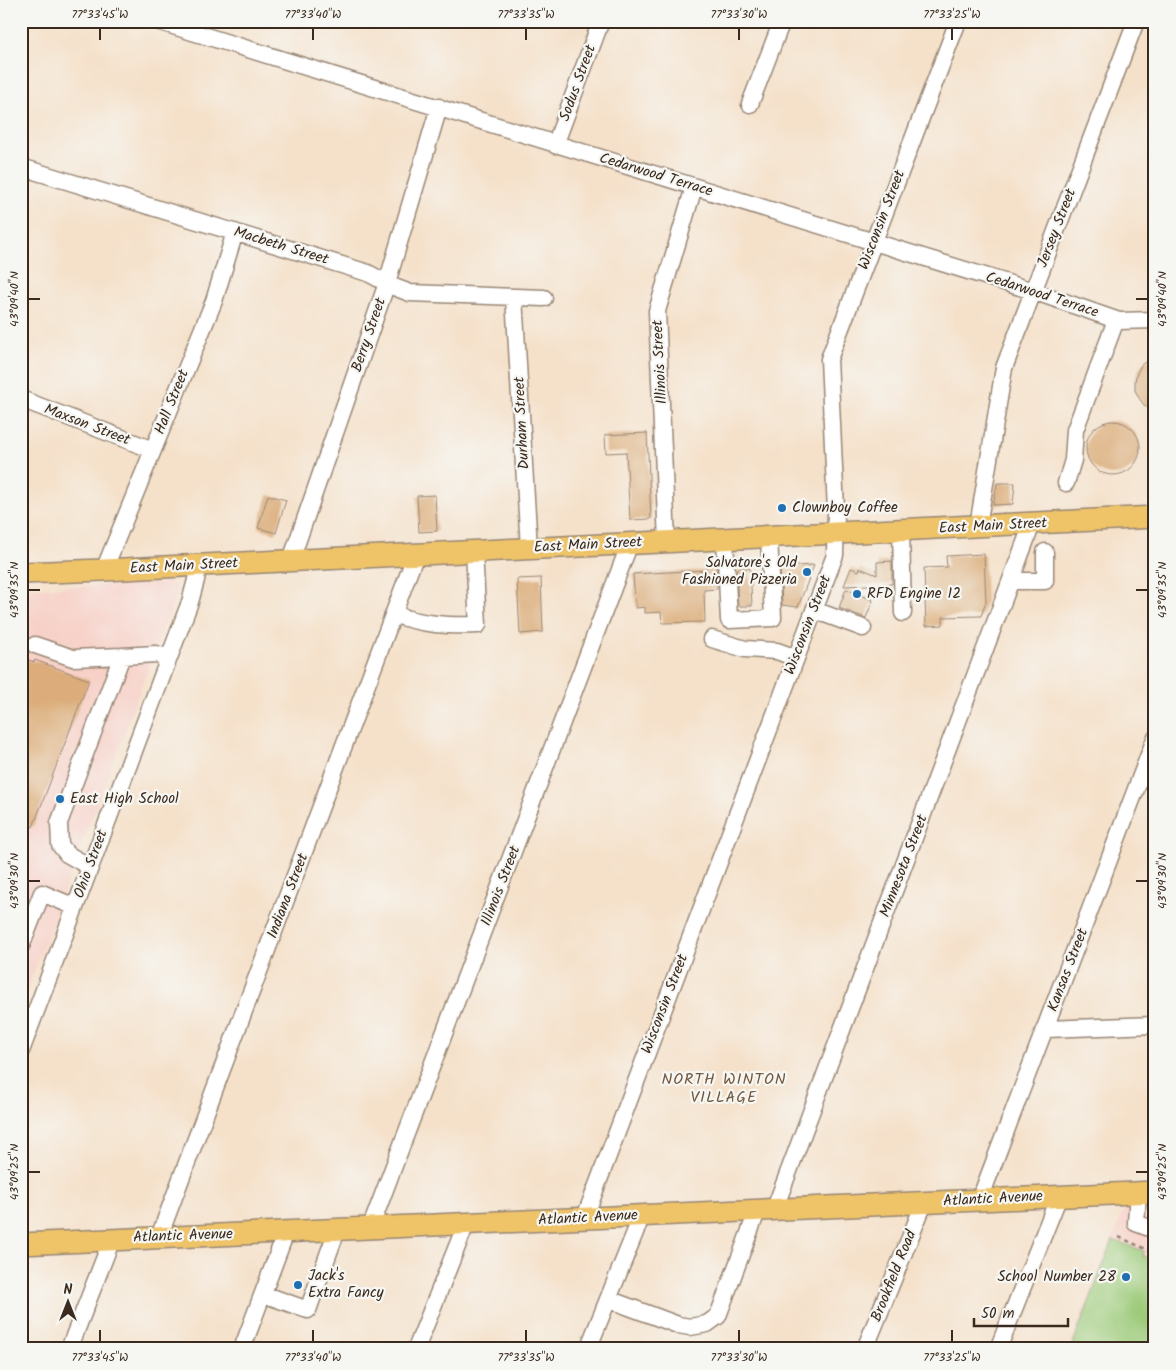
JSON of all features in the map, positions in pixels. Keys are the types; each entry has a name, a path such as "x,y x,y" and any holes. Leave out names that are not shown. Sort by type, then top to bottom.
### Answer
{"main road":[{"name":"East Main Street","path":"21,573 1155,517"},
{"name":"Atlantic Avenue","path":"21,1244 1146,1192"}],"street":[{"name":"Cedarwood Terrace","path":"157,21 1033,291 1116,320 1155,320"},
{"name":"Sodus Street","path":"555,145 601,21"},
{"path":"750,104 782,21"},
{"name":"Wisconsin Street","path":"585,1218 835,555 836,533 829,359 958,21"},
{"name":"Jersey Street","path":"978,526 1004,368 1136,21"},
{"name":"Berry Street","path":"291,560 387,283 438,107"},
{"name":"Macbeth Street","path":"21,167 368,273 402,291 544,298"},
{"name":"Illinois Street","path":"667,542 658,310 694,187"},
{"name":"Hall Street","path":"104,570 214,301 235,232"},
{"name":"Durham Street","path":"514,297 529,548"},
{"path":"1066,483 1073,460 1075,430 1116,320"},
{"name":"Maxson Street","path":"21,399 153,450"},
{"name":"Minnesota Street","path":"608,1299 678,1325 690,1327 708,1324 718,1316 766,1209 1032,524"},
{"path":"901,530 903,613"},
{"path":"724,539 729,620 773,618 768,537"},
{"name":"Illinois Street","path":"370,1229 630,543"},
{"path":"394,614 405,619 447,626 478,624 474,551"},
{"path":"1011,580 1045,580 1045,552"},
{"name":"Indiana Street","path":"159,1237 416,554"},
{"name":"Ohio Street","path":"23,1041 194,591 198,565"},
{"path":"814,610 863,628"},
{"path":"712,639 745,649 778,651 796,658"},
{"path":"35,645 72,658 156,654 169,658"},
{"path":"90,867 67,854 60,845 59,823 122,656"},
{"name":"Kansas Street","path":"980,1199 1155,739"},
{"path":"22,944 42,893 75,907"},
{"path":"1046,1029 1155,1025"},
{"path":"1146,1192 1136,1222 1155,1230"},
{"path":"998,1349 1059,1196"},
{"name":"Brookfield Road","path":"865,1349 924,1203"},
{"path":"588,1349 642,1215"},
{"path":"416,1349 466,1224"},
{"path":"264,1294 308,1310 337,1230"},
{"path":"242,1349 286,1232"},
{"path":"69,1349 112,1240"}],"path":[{"path":"1119,1237 1155,1253"}],"shaded area":[{"name":"East High School","path":"170,582 176,586 177,592 21,1006 21,589"},
{"name":"School Number 28","path":"1155,1204 1155,1349 1068,1349 1126,1205"}],"green space":[{"name":"School Number 28","path":"1113,1240 1144,1251 1143,1256 1155,1261 1155,1291 1153,1297 1155,1298 1155,1349 1071,1349"}],"building":[{"path":"1155,355 1155,411 1144,405 1139,398 1135,390 1135,381 1141,365"},
{"path":"1113,421 1123,423 1132,429 1138,438 1140,448 1138,458 1132,467 1123,473 1113,475 1103,473 1094,467 1088,458 1086,448 1088,438 1094,429 1103,423"},
{"path":"647,433 651,519 630,520 626,452 606,453 605,435"},
{"path":"997,483 1015,483 1013,504 993,505"},
{"path":"268,495 286,500 276,533 258,528"},
{"path":"435,495 437,531 419,532 417,496"},
{"path":"984,554 986,602 981,616 943,617 943,625 926,626 924,568 947,567 946,556"},
{"path":"892,561 892,584 844,586 851,568 859,571 860,568 877,575 877,562"},
{"path":"706,564 716,564 717,589 704,590 705,622 662,623 661,612 645,613 645,607 636,608 633,574 706,570"},
{"path":"814,565 798,607 782,605 780,567"},
{"path":"750,568 752,606 738,606 736,569"},
{"path":"541,578 543,632 520,634 517,579"},
{"path":"846,589 873,600 866,618 839,608"},
{"path":"21,657 34,662 35,660 89,680 33,827 21,823"}],"place":[{"name":"Clownboy Coffee","path":"782,508"},
{"name":"Salvatore's Old Fashioned Pizzeria","path":"807,572"},
{"name":"RFD Engine 12","path":"857,594"},
{"name":"East High School","path":"60,799"},
{"name":"School Number 28","path":"1126,1277"},
{"name":"Jack's Extra Fancy","path":"298,1285"}],"district":[{"name":"NORTH WINTON VILLAGE","path":"724,1088"}]}
